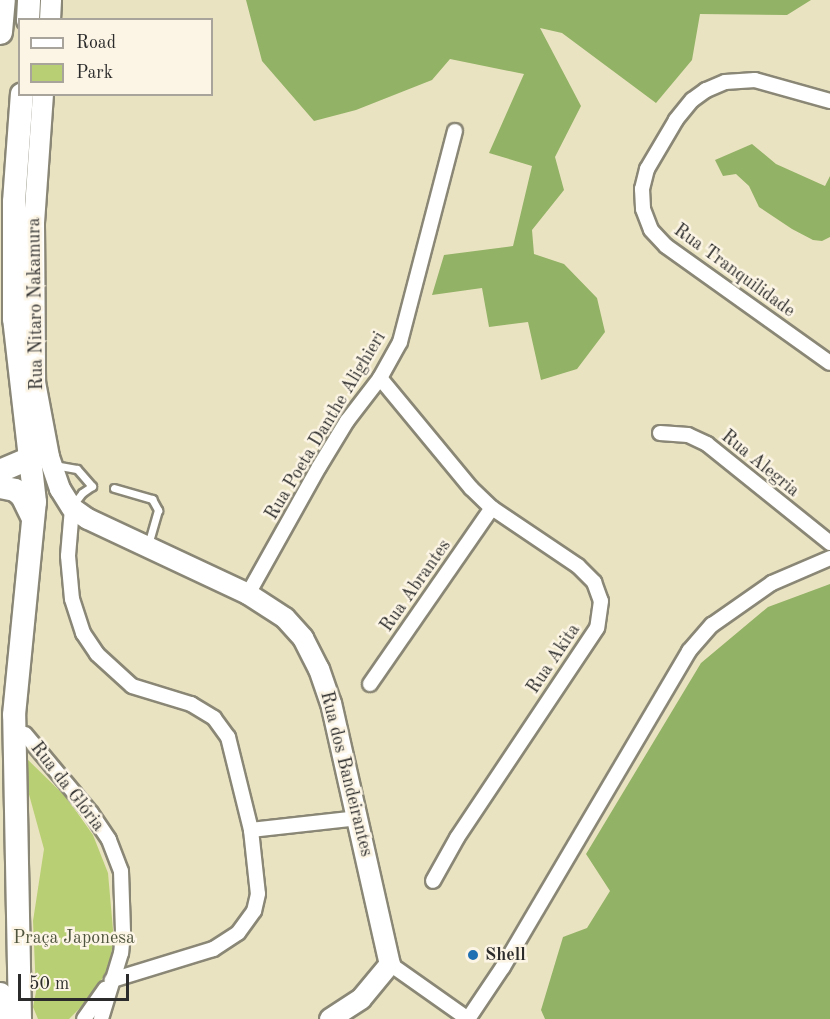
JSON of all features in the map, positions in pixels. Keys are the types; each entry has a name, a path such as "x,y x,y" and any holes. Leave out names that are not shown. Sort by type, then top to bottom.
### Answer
{"highway":[{"path":"0,32 3,0"},
{"path":"28,18 29,0"},
{"path":"20,1019 20,635 41,462 15,330 13,267 22,96"},
{"path":"0,471 41,462"},
{"path":"0,487 15,490 22,496 34,520"},
{"path":"0,995 1,1019"}],"main road":[{"path":"50,18 51,0"},
{"name":"Rua Nitaro Nakamura","path":"43,96 34,224 35,382 41,462 72,508"},
{"name":"Rua dos Bandeirantes","path":"72,508 88,519 248,594 285,618 303,638 319,669 331,703 390,964"},
{"path":"330,1019 361,999 390,964"}],"street":[{"name":"Rua Tranquilidade","path":"830,101 754,80 725,82 706,90 692,100 676,120 647,169 642,189 643,209 651,230 666,246 830,363"},
{"name":"Rua Poeta Danthe Alighieri","path":"248,594 319,467 347,421 380,378 400,342 410,314 455,132"},
{"name":"Rua Akita","path":"380,378 471,488 492,508 578,566 594,582 601,602 597,628 457,838 433,881"},
{"name":"Rua Alegria","path":"660,433 688,435 707,444 830,543"},
{"path":"72,508 68,556 72,599 83,633 97,654 132,686 191,704 214,718 228,737 250,830 258,894 254,911 238,933 213,949 112,980 84,1019"},
{"name":"Rua Abrantes","path":"370,684 492,508"},
{"path":"390,964 468,1019 509,956 689,651 712,625 772,583 830,558"},
{"name":"Rua da Glória","path":"20,724 92,813 109,840 121,871 123,932 121,953 101,1019"},
{"path":"250,830 358,818"}],"lane":[{"path":"41,462 77,469 92,486 82,493 72,508"},
{"path":"114,488 152,499 158,510 148,547"}],"green space":[{"path":"246,0 811,0 787,15 700,14 692,60 656,103 562,33 540,28 581,106 555,157 564,190 532,230 534,254 564,264 597,298 605,332 577,369 541,380 528,322 489,327 482,288 432,295 444,255 513,246 532,166 489,153 524,74 450,59 432,80 356,110 314,121 262,61"},
{"path":"752,144 776,164 825,186 830,176 830,237 822,241 813,240 792,229 759,207 749,186 736,174 723,176 715,160"},
{"path":"830,584 830,1019 545,1019 541,1010 563,937 587,928 610,891 586,854 701,663 768,607"},
{"name":"Praça Japonesa","path":"23,755 67,798 93,835 108,873 114,941 107,971 90,998 69,1019 38,1019 33,1007 36,992 33,921 44,849 25,780"}],"place":[{"name":"Shell","path":"473,955"}]}
